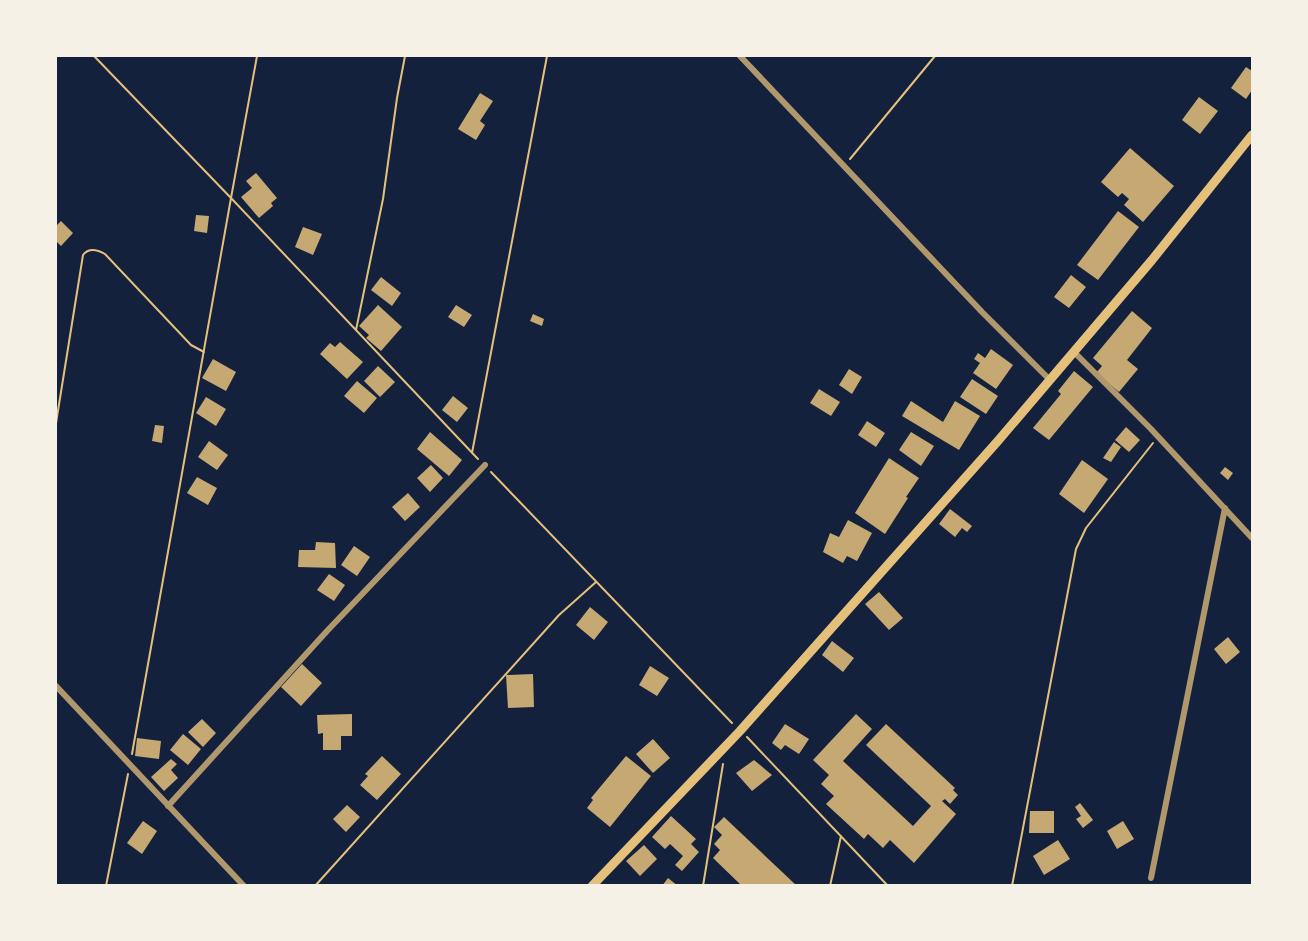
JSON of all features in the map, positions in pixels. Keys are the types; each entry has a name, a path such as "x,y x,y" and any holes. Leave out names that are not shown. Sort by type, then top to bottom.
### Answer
{"main road":[{"path":"592,885 740,731 1050,380 1252,135"}],"street":[{"path":"740,56 1050,380"},
{"path":"1074,352 1158,437 1252,538"},
{"path":"168,806 334,623 485,465"},
{"path":"1151,878 1225,508"},
{"path":"56,686 244,885"}],"path":[{"path":"94,56 888,885"},
{"path":"106,885 130,765 257,56"},
{"path":"356,330 383,199 405,56"},
{"path":"472,453 547,56"},
{"path":"845,166 935,56"},
{"path":"56,423 84,252 95,250 105,254 190,345 205,352"},
{"path":"1012,885 1076,549 1086,528 1158,437"},
{"path":"315,885 551,624 596,581"},
{"path":"703,885 725,746"},
{"path":"830,885 841,836"}],"building":[{"path":"1246,67 1252,71 1252,90 1246,99 1231,88"},
{"path":"480,93 493,101 480,121 485,125 476,140 458,129"},
{"path":"1199,97 1218,111 1200,134 1182,120"},
{"path":"1130,148 1174,186 1143,222 1124,205 1129,199 1122,193 1118,197 1101,182"},
{"path":"256,173 277,198 271,203 273,206 259,218 241,197 252,188 246,181"},
{"path":"1118,211 1139,227 1098,280 1077,265"},
{"path":"196,215 209,216 207,233 194,231"},
{"path":"61,221 73,233 61,246 56,241 56,226"},
{"path":"303,227 322,234 313,255 295,247"},
{"path":"1071,275 1086,287 1069,308 1054,297"},
{"path":"381,277 401,293 392,306 371,290"},
{"path":"378,305 402,327 381,351 366,338 369,335 359,326"},
{"path":"456,305 472,315 464,327 448,317"},
{"path":"1132,311 1152,328 1127,360 1138,369 1119,392 1096,373 1102,366 1093,358"},
{"path":"533,314 544,319 542,326 530,321"},
{"path":"340,342 363,362 347,379 320,354 330,343 335,347"},
{"path":"991,349 1013,365 996,389 973,373 980,363 974,359 978,353 985,358"},
{"path":"213,359 236,372 226,391 202,378"},
{"path":"378,366 395,382 380,397 364,381"},
{"path":"849,369 862,377 852,394 839,385"},
{"path":"1074,371 1093,387 1049,440 1033,428 1061,394 1058,391"},
{"path":"972,379 998,396 986,414 960,397"},
{"path":"357,381 377,398 364,413 344,396"},
{"path":"819,389 840,402 831,416 810,403"},
{"path":"453,396 468,408 457,422 442,410"},
{"path":"206,397 226,409 216,426 196,413"},
{"path":"911,401 943,422 955,401 980,416 959,450 902,416"},
{"path":"867,421 885,433 876,447 858,435"},
{"path":"155,425 164,426 162,443 152,441"},
{"path":"1126,427 1140,440 1129,452 1115,440"},
{"path":"430,432 462,460 449,476 417,449"},
{"path":"911,432 934,446 921,466 899,450"},
{"path":"209,441 228,455 217,470 198,457"},
{"path":"1114,442 1121,447 1111,462 1103,458"},
{"path":"889,458 919,478 885,534 855,513"},
{"path":"1082,460 1108,479 1084,513 1059,494"},
{"path":"431,465 443,478 430,492 417,478"},
{"path":"1225,467 1233,473 1228,480 1220,473"},
{"path":"197,477 217,488 208,505 187,493"},
{"path":"408,493 420,507 405,521 392,507"},
{"path":"950,509 972,526 967,532 962,528 955,537 939,524"},
{"path":"848,520 872,533 857,561 847,556 843,563 823,552 830,533 839,537"},
{"path":"316,542 335,543 336,568 298,567 299,550 315,550"},
{"path":"354,546 370,557 357,576 341,565"},
{"path":"329,574 345,585 334,601 317,590"},
{"path":"879,592 903,618 889,630 865,604"},
{"path":"590,607 608,622 594,640 576,625"},
{"path":"1228,637 1240,652 1226,664 1214,649"},
{"path":"832,641 854,658 843,672 822,655"},
{"path":"302,664 322,683 301,706 281,687"},
{"path":"650,666 669,678 657,696 639,685"},
{"path":"533,674 534,707 508,708 506,675"},
{"path":"352,714 352,736 341,736 341,750 323,750 323,733 318,734 317,715"},
{"path":"856,714 872,729 843,761 913,826 931,806 866,745 886,724 955,788 953,790 958,795 950,804 945,799 942,801 956,814 914,863 890,840 883,848 868,834 864,839 826,804 834,796 821,784 829,775 813,760"},
{"path":"202,719 216,733 203,747 188,732"},
{"path":"785,724 809,739 799,754 785,745 781,750 772,743"},
{"path":"183,734 201,749 188,765 170,750"},
{"path":"137,738 161,741 159,759 135,756"},
{"path":"653,739 670,758 653,773 636,754"},
{"path":"382,756 401,774 377,800 360,785 368,776 365,774"},
{"path":"626,756 651,776 610,827 587,808 593,800 591,798"},
{"path":"171,759 177,764 171,770 178,778 164,791 151,777"},
{"path":"754,760 772,775 752,791 736,773"},
{"path":"1080,803 1093,820 1083,828 1076,819 1081,816 1075,807"},
{"path":"347,805 360,817 346,832 333,819"},
{"path":"1030,811 1054,811 1054,833 1029,833"},
{"path":"671,816 696,839 691,844 699,852 682,871 675,865 683,856 670,844 665,849 652,837"},
{"path":"724,817 797,886 742,886 713,858 720,850 714,844 722,835 714,827"},
{"path":"143,821 157,831 142,854 127,843"},
{"path":"1123,821 1134,839 1117,849 1107,831"},
{"path":"1058,840 1070,859 1044,875 1033,856"},
{"path":"644,845 657,859 640,876 626,861"},
{"path":"668,878 678,886 662,886"}]}
